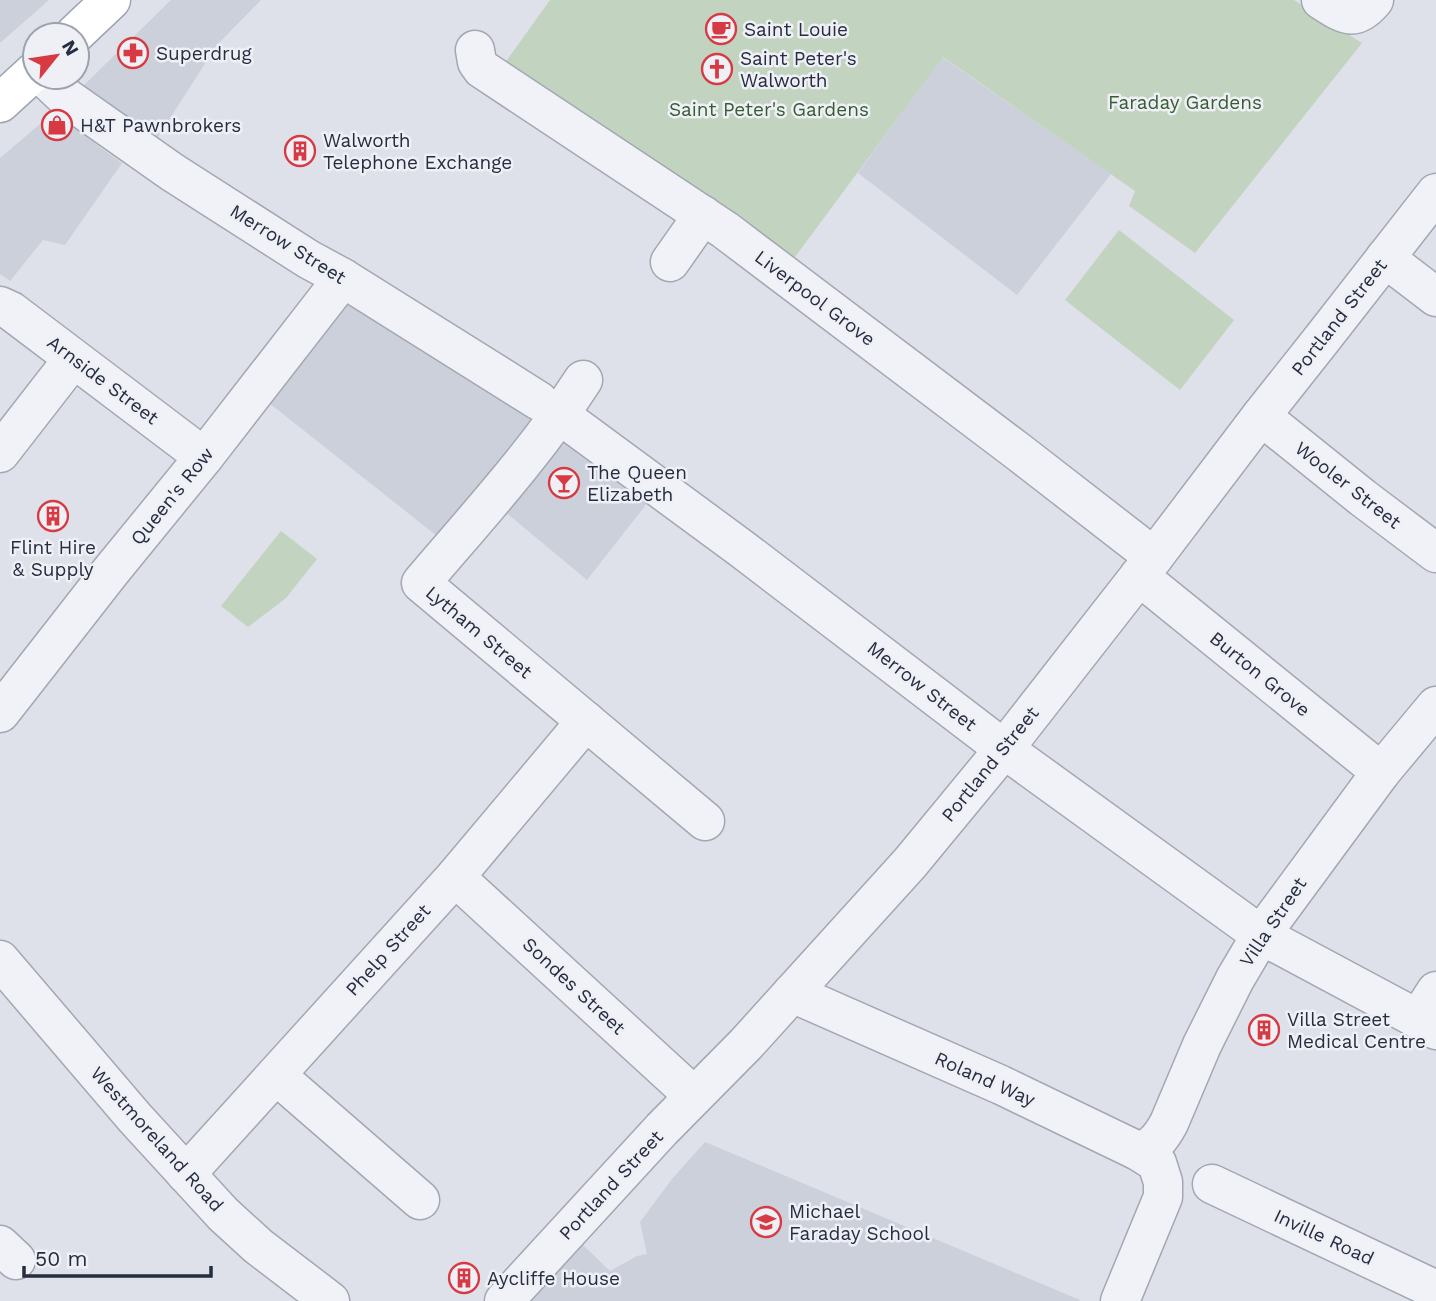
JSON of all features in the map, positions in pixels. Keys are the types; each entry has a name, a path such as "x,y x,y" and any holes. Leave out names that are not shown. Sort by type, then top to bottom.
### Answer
{"main road":[{"path":"89,21 111,0"},
{"path":"0,71 10,66 21,68"},
{"path":"0,103 21,83"}],"street":[{"name":"Liverpool Grove","path":"475,50 477,62 482,69 703,215 901,363 1146,566"},
{"name":"Merrow Street","path":"59,91 173,172 549,408 742,549 1004,749 1261,935 1430,1013"},
{"name":"Portland Street","path":"504,1301 694,1096 739,1052 910,863 1004,749 1436,193"},
{"path":"670,262 703,215"},
{"path":"1385,258 1436,297"},
{"name":"Queen's Row","path":"0,713 343,278"},
{"name":"Arnside Street","path":"0,306 11,311 204,457"},
{"path":"0,453 73,359"},
{"name":"Lytham Street","path":"583,380 549,408 493,498 421,583 705,821"},
{"name":"Wooler Street","path":"1261,415 1436,553"},
{"name":"Burton Grove","path":"1146,566 1381,772"},
{"name":"Villa Street","path":"1138,1151 1148,1150 1163,1134 1202,1045 1235,979 1261,935 1381,772 1436,706"},
{"name":"Phelp Street","path":"186,1174 455,877 586,722"},
{"name":"Sondes Street","path":"455,877 694,1096"},
{"name":"Westmoreland Road","path":"0,960 135,1118 223,1214 330,1301"},
{"name":"Roland Way","path":"792,993 1001,1085 1138,1151 1157,1163 1163,1182 1163,1197 1119,1301"},
{"path":"276,1075 420,1200"},
{"name":"Inville Road","path":"1212,1184 1436,1290"}],"shaded area":[{"path":"0,0 49,0 25,21 21,21 21,25 0,43"},
{"path":"171,0 261,0 217,45 156,140 84,93 91,91 91,78"},
{"path":"942,57 1111,174 1017,295 858,173"},
{"path":"53,113 60,113 122,163 65,245 43,240 10,281 0,274 0,158"},
{"path":"338,295 534,412 540,432 447,544 259,395"},
{"path":"571,440 652,497 587,580 503,510 559,442"},
{"name":"Michael Faraday School","path":"705,1142 1080,1300 526,1301 582,1244 610,1271 637,1256 647,1254 640,1222 672,1179"}],"green space":[{"path":"550,0 1294,0 1362,43 1195,253 1129,206 1135,191 943,57 795,257 505,63"},
{"path":"1119,230 1234,320 1180,390 1065,300"},
{"path":"281,531 317,559 286,598 248,627 221,606"}],"place":[{"name":"Saint Louie","path":"721,29"},
{"name":"Superdrug","path":"133,53"},
{"name":"Saint Peter's Walworth","path":"717,69"},
{"name":"H&T Pawnbrokers","path":"57,125"},
{"name":"Walworth Telephone Exchange","path":"300,151"},
{"name":"The Queen Elizabeth","path":"564,483"},
{"name":"Flint Hire & Supply","path":"53,516"},
{"name":"Villa Street Medical Centre","path":"1264,1030"},
{"name":"Michael Faraday School","path":"766,1222"},
{"name":"Aycliffe House","path":"464,1278"}],"park label":[{"name":"Faraday Gardens","path":"1185,102"},
{"name":"Saint Peter's Gardens","path":"769,109"}]}
